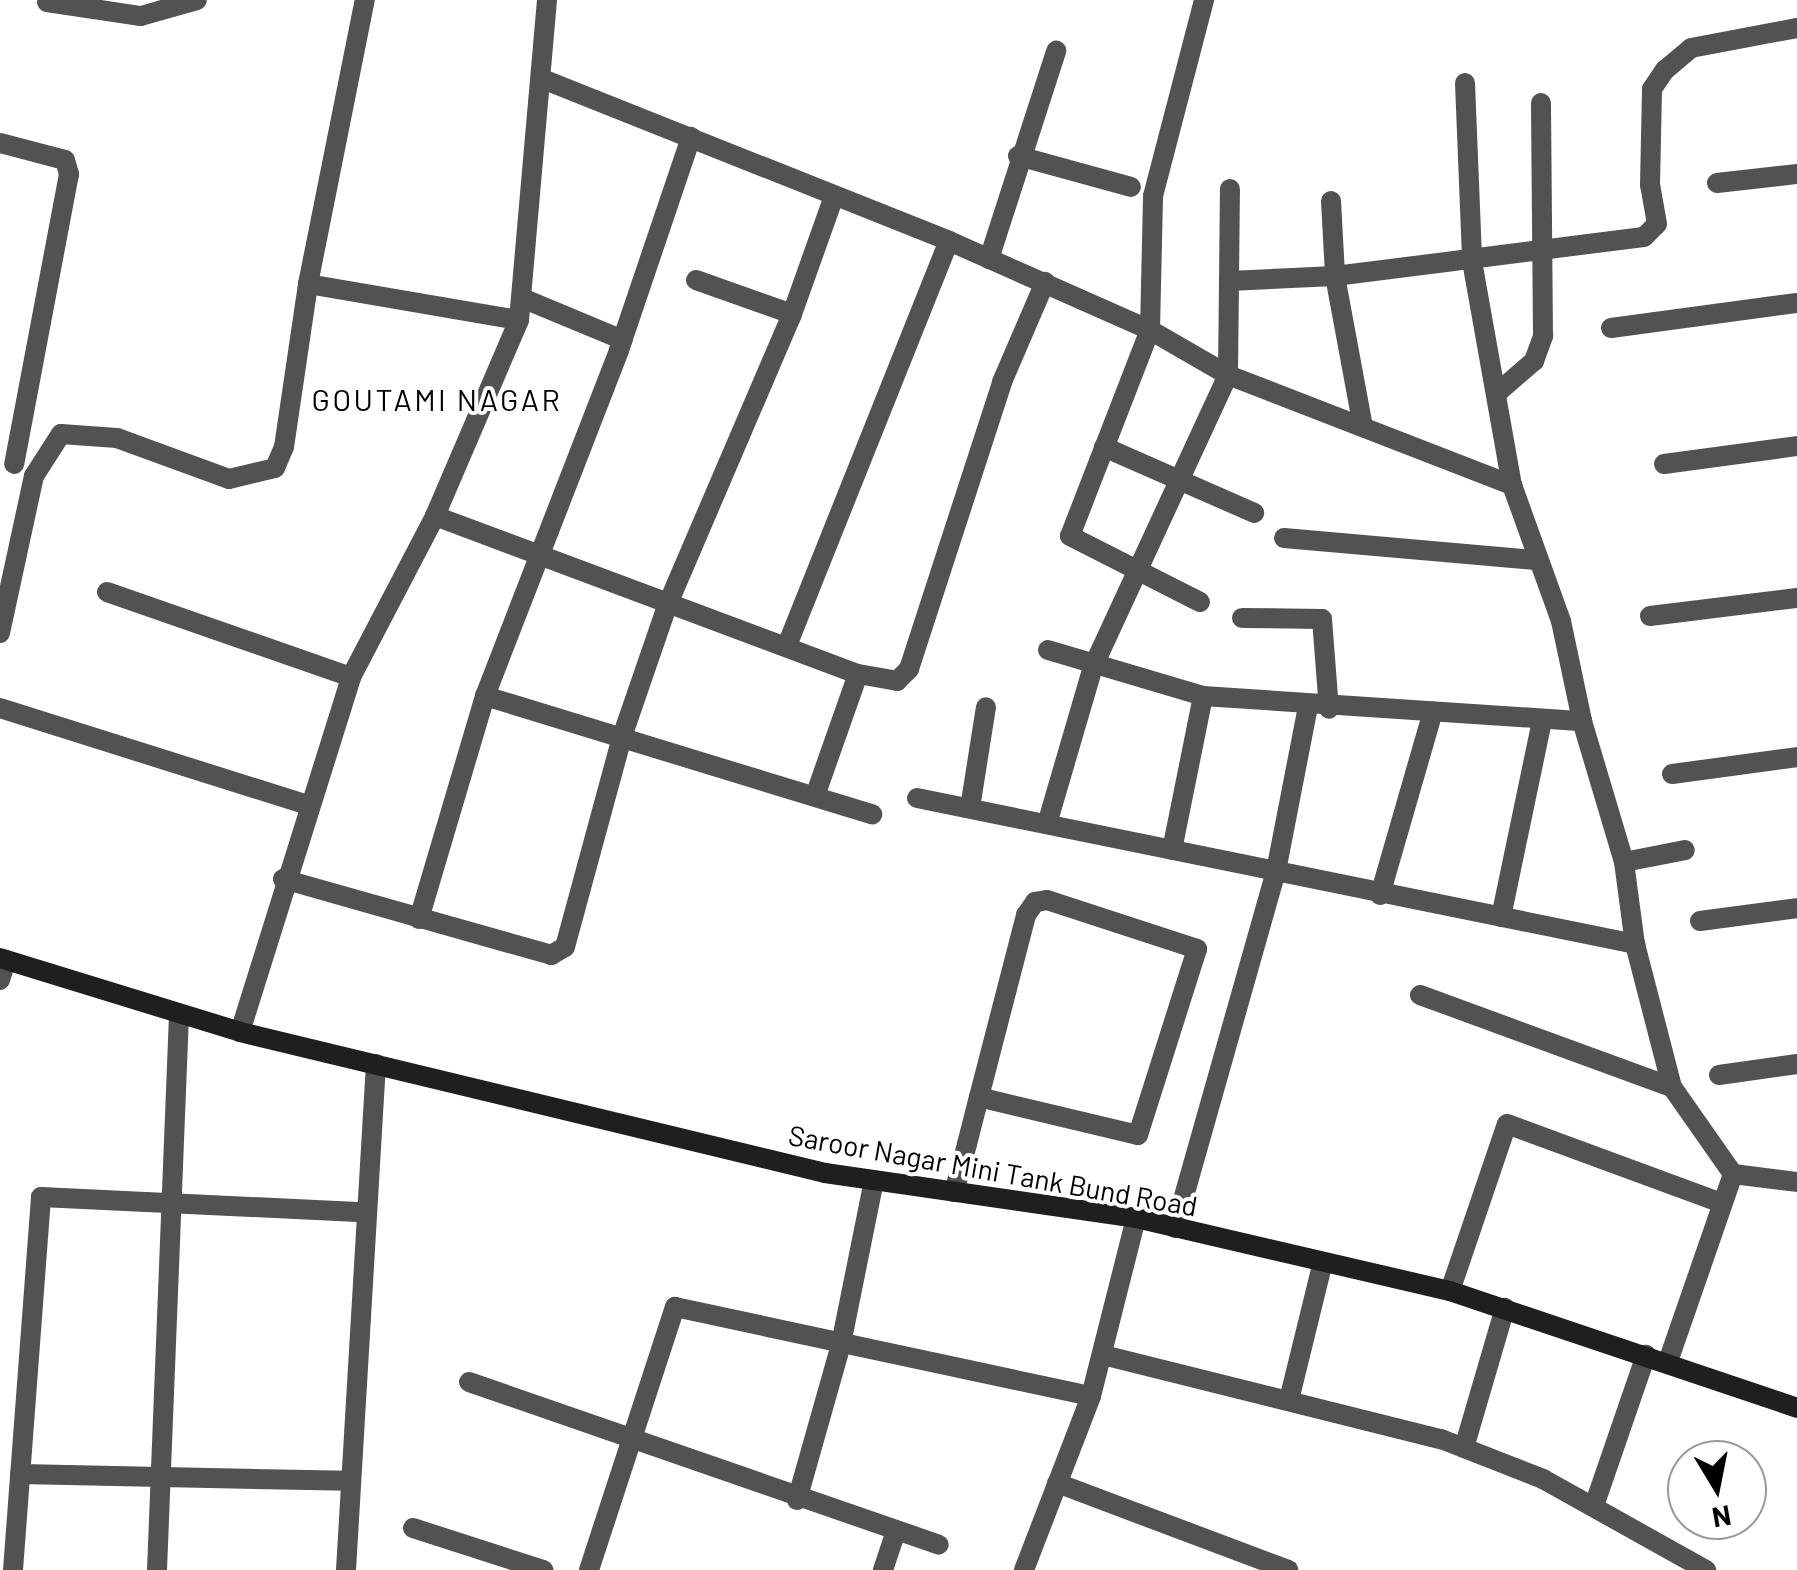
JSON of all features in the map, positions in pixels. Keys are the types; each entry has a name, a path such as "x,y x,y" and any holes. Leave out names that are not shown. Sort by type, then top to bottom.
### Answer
{"main road":[{"name":"Saroor Nagar Mini Tank Bund Road","path":"2,966 240,1032 874,1180 1136,1218 1450,1290 1797,1408"}],"street":[{"path":"47,2 141,16 198,0"},
{"path":"13,450 49,452 86,432 117,438 230,478 274,468 284,447 308,284 365,0"},
{"path":"240,1032 283,880 351,677 435,516 519,320 544,80 547,0"},
{"path":"1200,602 1133,572 1070,536 1150,330 1153,196 1204,0"},
{"path":"1229,281 1335,276 1545,253 1654,232 1652,89 1676,57 1691,48 1797,28"},
{"path":"989,258 1018,156 1056,51"},
{"path":"544,80 950,241 1150,330 1228,375 1362,422 1512,485"},
{"path":"1466,83 1472,260 1512,485 1561,621 1582,721 1624,862 1635,944 1672,1087 1733,1174 1797,1182"},
{"path":"1498,393 1540,350 1545,253 1541,103"},
{"path":"419,919 485,696 623,340 691,137"},
{"path":"0,143 64,160 69,168 13,450"},
{"path":"1018,156 1131,187"},
{"path":"1716,184 1797,174"},
{"path":"1047,824 1093,667 1133,572 1180,482 1228,375 1230,189"},
{"path":"283,880 559,953 569,938 623,734 667,606 792,314 834,196"},
{"path":"1331,201 1335,276 1362,422"},
{"path":"788,643 950,241"},
{"path":"696,280 792,314"},
{"path":"435,516 667,606 788,643 858,674 897,682 909,669 1002,382 1045,282"},
{"path":"308,284 519,320"},
{"path":"522,298 623,340"},
{"path":"1611,328 1797,304"},
{"path":"1104,446 1254,512"},
{"path":"1664,464 1797,446"},
{"path":"13,450 49,452"},
{"path":"0,633 49,452"},
{"path":"1284,538 1538,560"},
{"path":"107,592 351,677"},
{"path":"1650,616 1797,598"},
{"path":"1175,1228 1319,708 1322,620 1242,618"},
{"path":"1048,650 1093,667 1202,696 1319,708 1582,721"},
{"path":"815,796 858,674"},
{"path":"485,696 623,734 872,814"},
{"path":"1172,850 1202,696"},
{"path":"970,808 986,707"},
{"path":"0,708 307,805"},
{"path":"1380,895 1433,711"},
{"path":"1501,917 1542,721"},
{"path":"1672,774 1797,757"},
{"path":"917,798 1635,944"},
{"path":"1624,862 1685,850"},
{"path":"954,1192 1026,915 1035,902 1046,900 1197,949 1138,1135 979,1097"},
{"path":"1700,921 1797,908"},
{"path":"1420,995 1672,1087"},
{"path":"158,1570 178,1014"},
{"path":"346,1570 363,1212 376,1064"},
{"path":"1719,1075 1797,1064"},
{"path":"1450,1290 1506,1124 1722,1203"},
{"path":"1668,1362 1733,1174"},
{"path":"797,1500 842,1344 874,1180"},
{"path":"13,1570 41,1197 363,1212"},
{"path":"1024,1570 1091,1396 1136,1218"},
{"path":"1289,1400 1323,1262"},
{"path":"588,1570 675,1307 1091,1396"},
{"path":"1464,1448 1505,1308"},
{"path":"1103,1355 1464,1448 1594,1506 1706,1570"},
{"path":"1594,1506 1646,1356"},
{"path":"469,1382 797,1500 939,1544"},
{"path":"20,1474 348,1481"},
{"path":"1057,1483 1249,1563 1288,1570"},
{"path":"413,1528 542,1570"},
{"path":"882,1570 896,1531"}],"district":[{"name":"GOUTAMI NAGAR","path":"437,399"}]}
